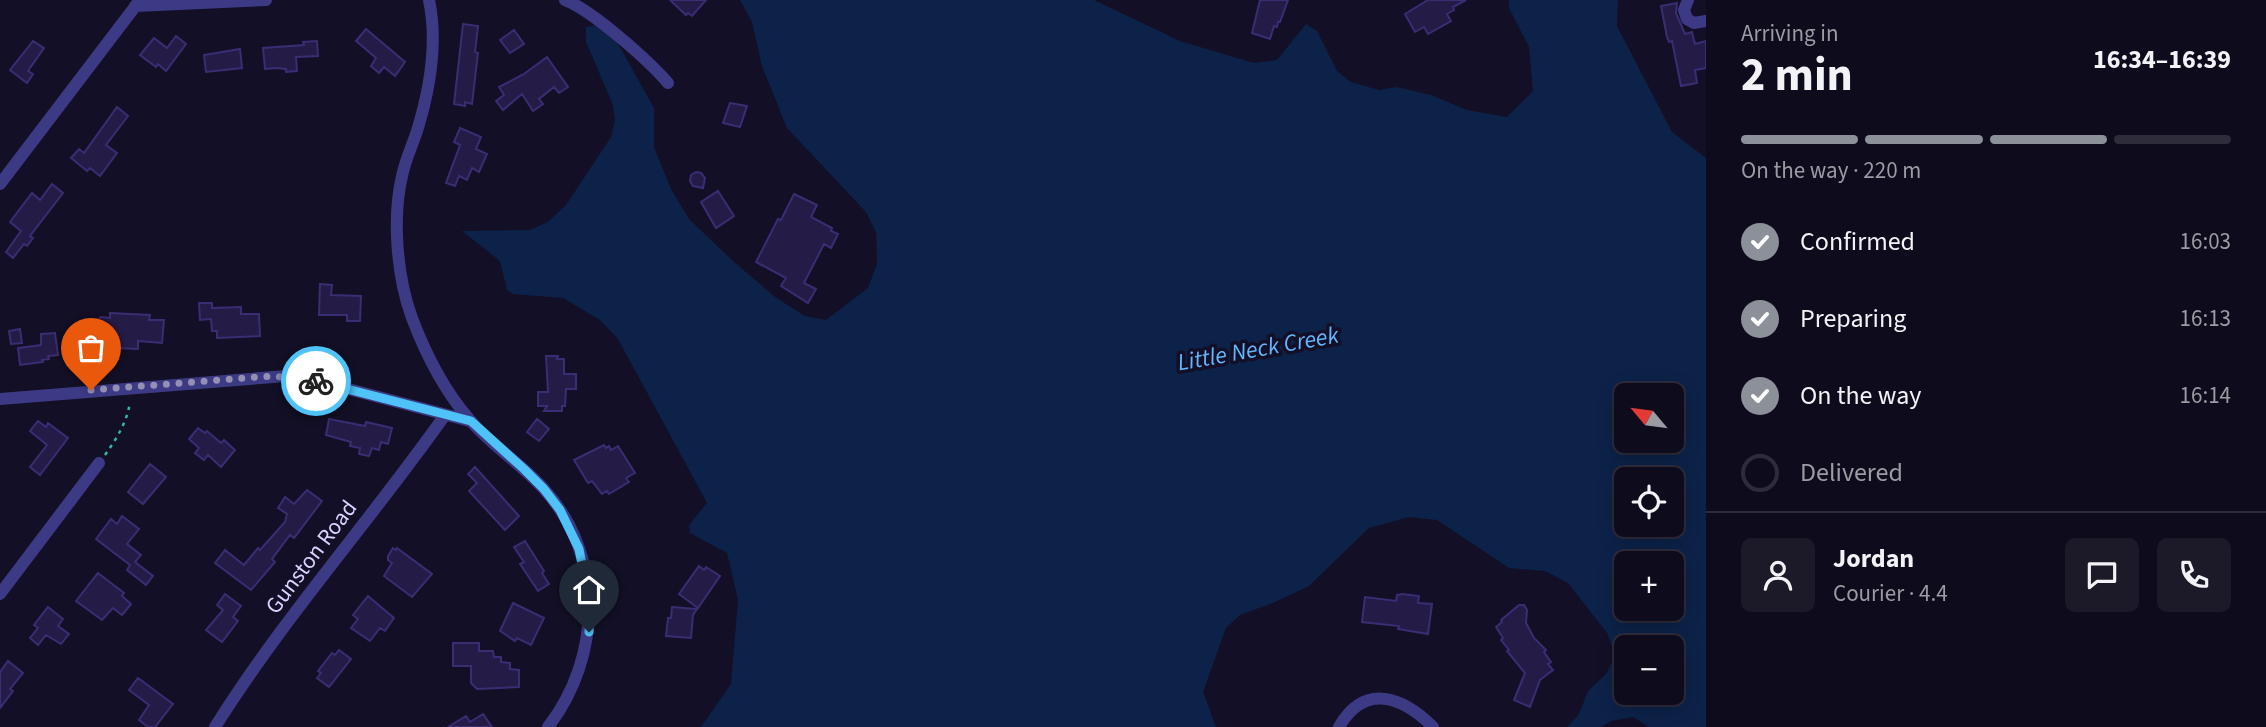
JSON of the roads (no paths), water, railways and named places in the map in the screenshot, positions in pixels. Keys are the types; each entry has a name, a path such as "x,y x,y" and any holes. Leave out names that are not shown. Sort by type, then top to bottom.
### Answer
{"street":[{"path":"0,184 138,3 266,0"},
{"path":"429,0 431,75 400,186 397,210 398,239 407,299 412,317 438,375 471,421 544,489 560,510 579,549 590,605 587,648 570,694 548,727"},
{"path":"565,0 586,12 656,69 668,83"},
{"path":"1688,0 1684,10 1687,19 1694,23 1706,21"},
{"path":"0,399 286,376 314,380 471,421"},
{"name":"Gunston Road","path":"215,727 264,654 445,415"},
{"path":"0,594 99,463"},
{"path":"1339,727 1361,703 1381,698 1404,703 1433,727"}],"water":[{"name":"Little Neck Creek","path":"740,0 1094,0 1180,41 1254,63 1277,60 1306,24 1317,31 1337,71 1351,82 1379,90 1397,87 1431,95 1467,110 1507,117 1533,91 1529,47 1509,8 1509,0 1618,0 1617,26 1672,132 1706,158 1706,727 1649,727 1633,717 1611,721 1600,727 1567,727 1579,714 1588,691 1606,674 1614,657 1614,705 1684,705 1684,635 1614,635 1614,652 1607,633 1568,583 1545,571 1509,568 1437,520 1409,517 1369,528 1309,586 1240,615 1226,628 1203,692 1216,727 701,727 731,684 738,600 727,553 690,533 689,525 707,503 618,339 600,320 563,298 513,294 507,290 500,261 462,231 530,230 548,222 566,205 611,137 615,121 613,105 586,42 586,27 596,25 616,40 654,108 654,147 671,189 689,219 775,297 805,316 826,320 868,288 877,264 876,232 866,212 787,128 762,66 752,22"}]}
